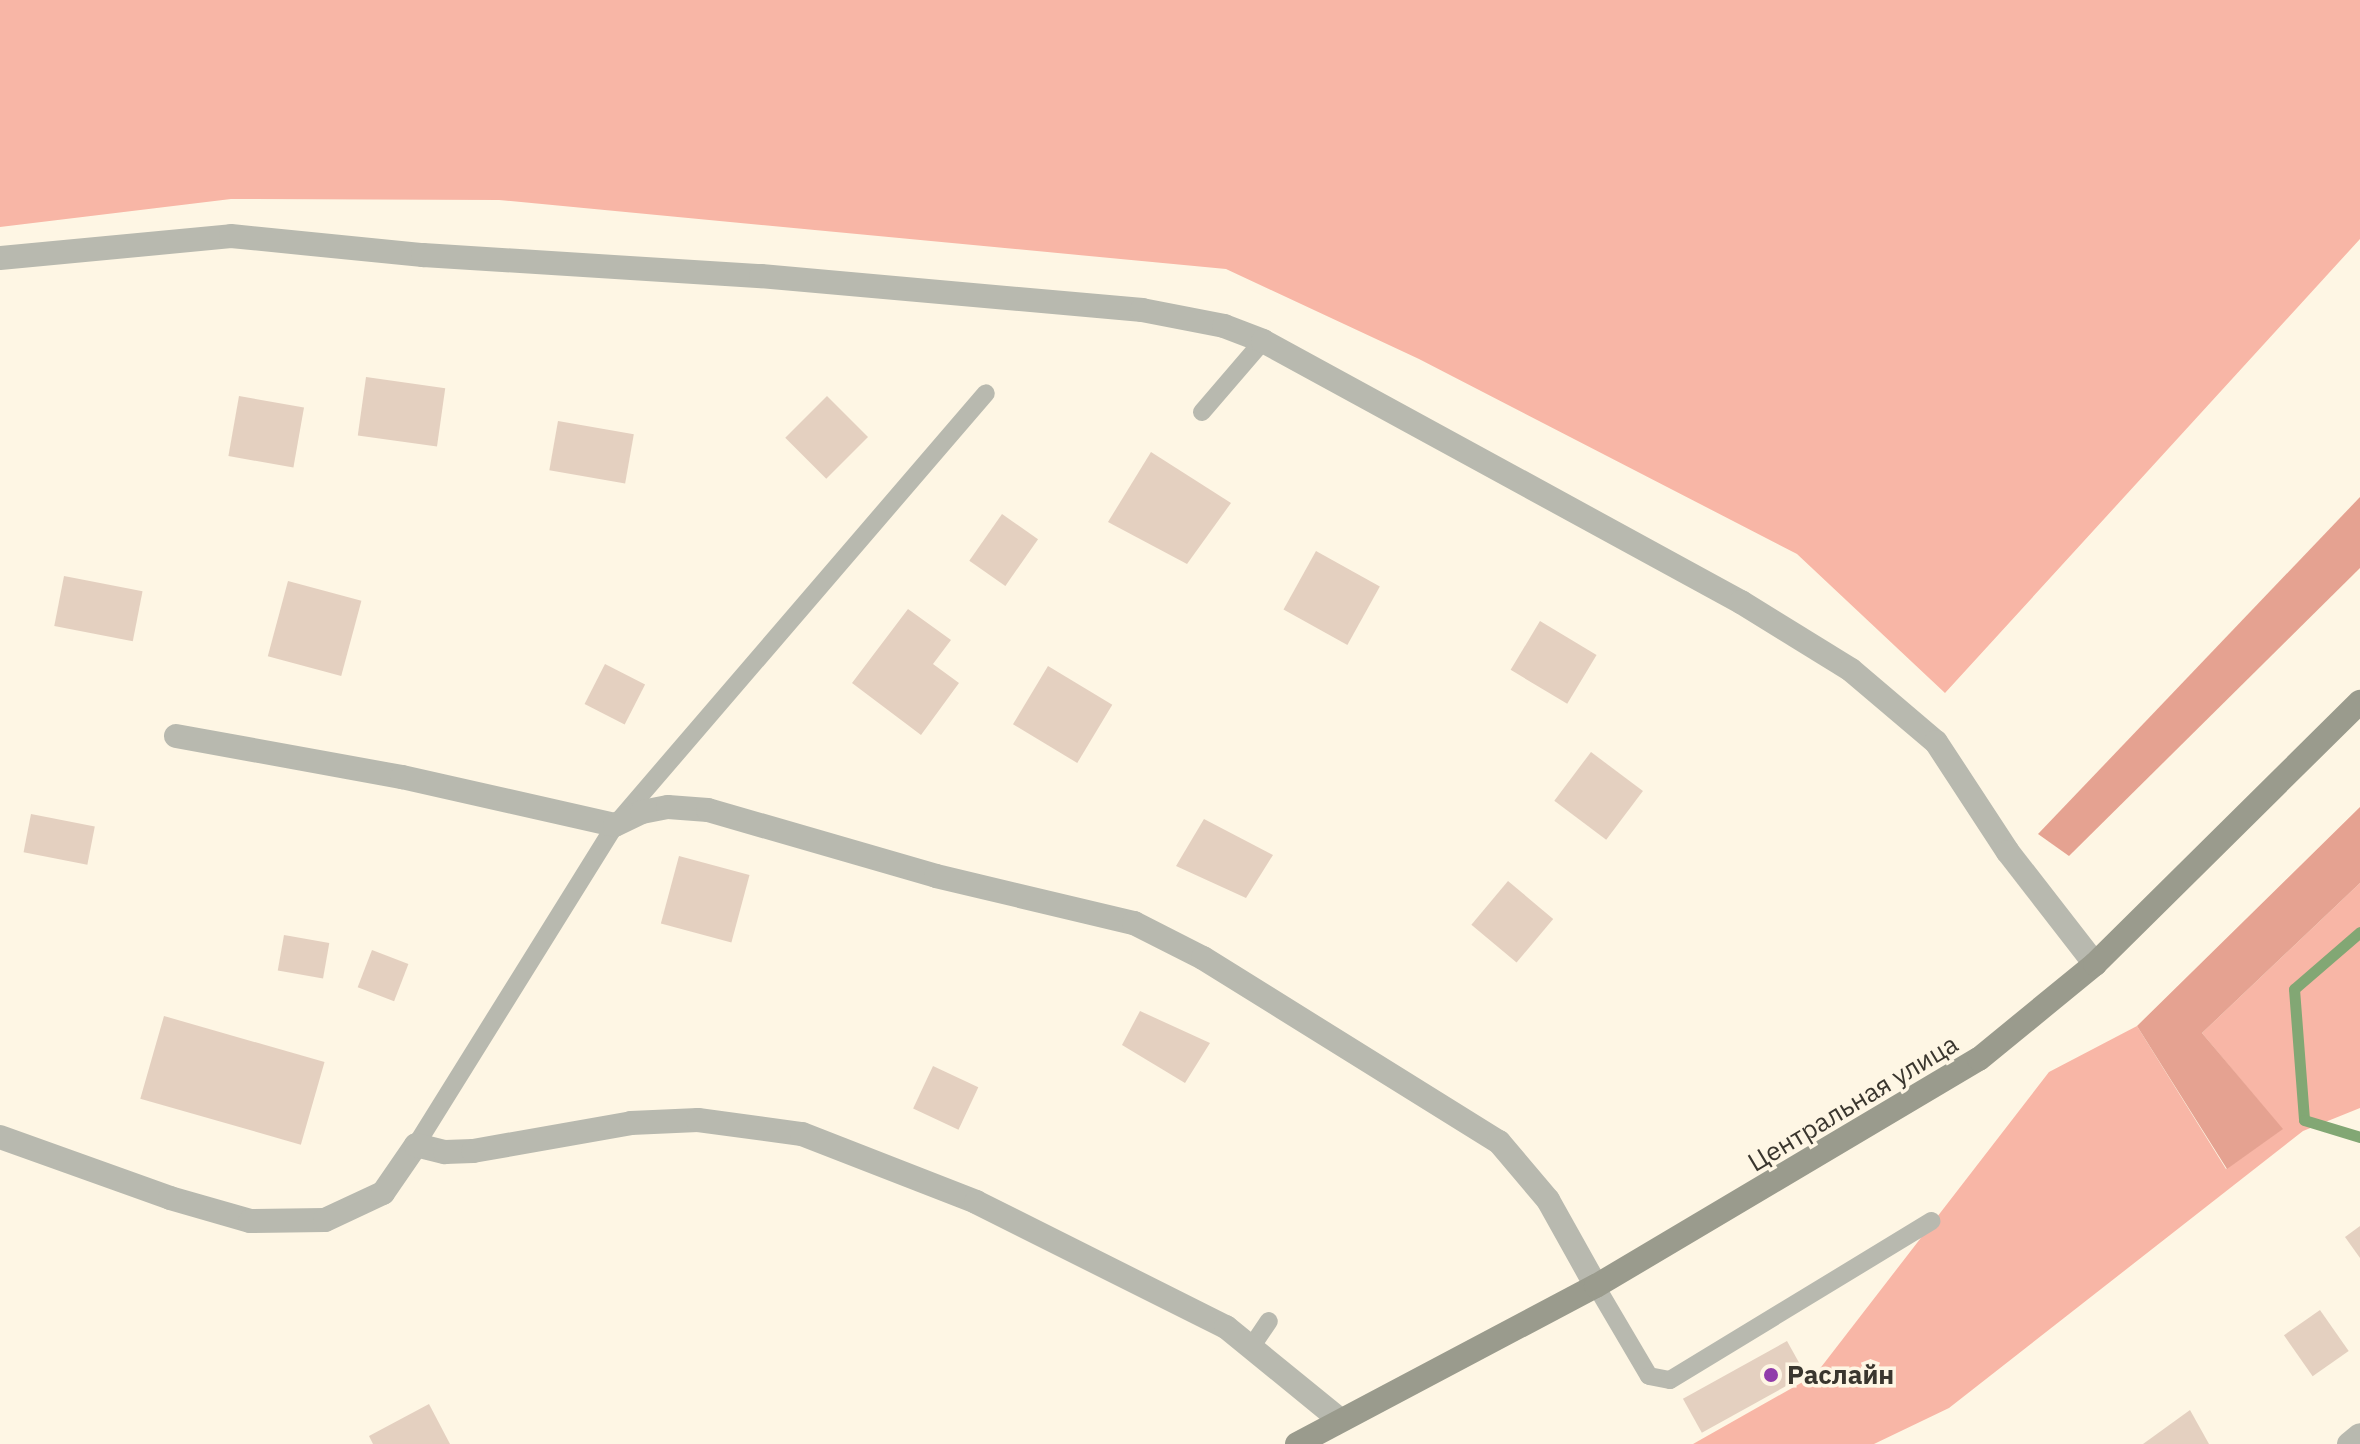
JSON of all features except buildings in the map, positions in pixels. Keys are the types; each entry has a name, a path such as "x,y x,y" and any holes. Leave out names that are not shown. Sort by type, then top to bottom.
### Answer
{"main road":[{"name":"Центральная улица","path":"1297,1444 1596,1286 1979,1059 2095,964 2360,702"}],"street":[{"path":"0,258 231,236 1142,310 1224,326 1263,341 1741,602 1851,670 1936,742 2008,852 2095,964"},
{"path":"176,736 402,777 615,825 642,812 668,807 708,810 936,876 1134,923 1203,958 1499,1142 1548,1200 1596,1286"},
{"path":"0,1137 170,1198 250,1221 325,1220 383,1193 416,1145 445,1152 473,1151 631,1123 698,1120 802,1134 1047,1235 1226,1327 1340,1420"},
{"path":"2349,1444 2360,1435"}],"lane":[{"path":"1202,412 1263,341"},
{"path":"416,1145 615,825 986,393"},
{"path":"1596,1286 1649,1376 1670,1380 1932,1221"},
{"path":"1252,1346 1269,1321"}],"shaded area":[{"path":"0,0 2360,0 2360,239 1945,693 1797,554 1419,359 1226,269 499,200 231,199 0,227"},
{"path":"2360,497 2360,568 2069,856 2038,834"},
{"path":"2360,807 2360,883 2202,1033 2283,1129 2227,1169 2137,1026"},
{"path":"2360,883 2360,1108 2303,1131 1949,1408 1874,1444 1693,1444 1815,1375 2049,1072 2137,1026 2226,1169 2282,1129 2202,1033"}],"waterway":[{"path":"2360,932 2294,989 2304,1120 2360,1137"}],"place":[{"name":"Раслайн","path":"1771,1375"}]}
